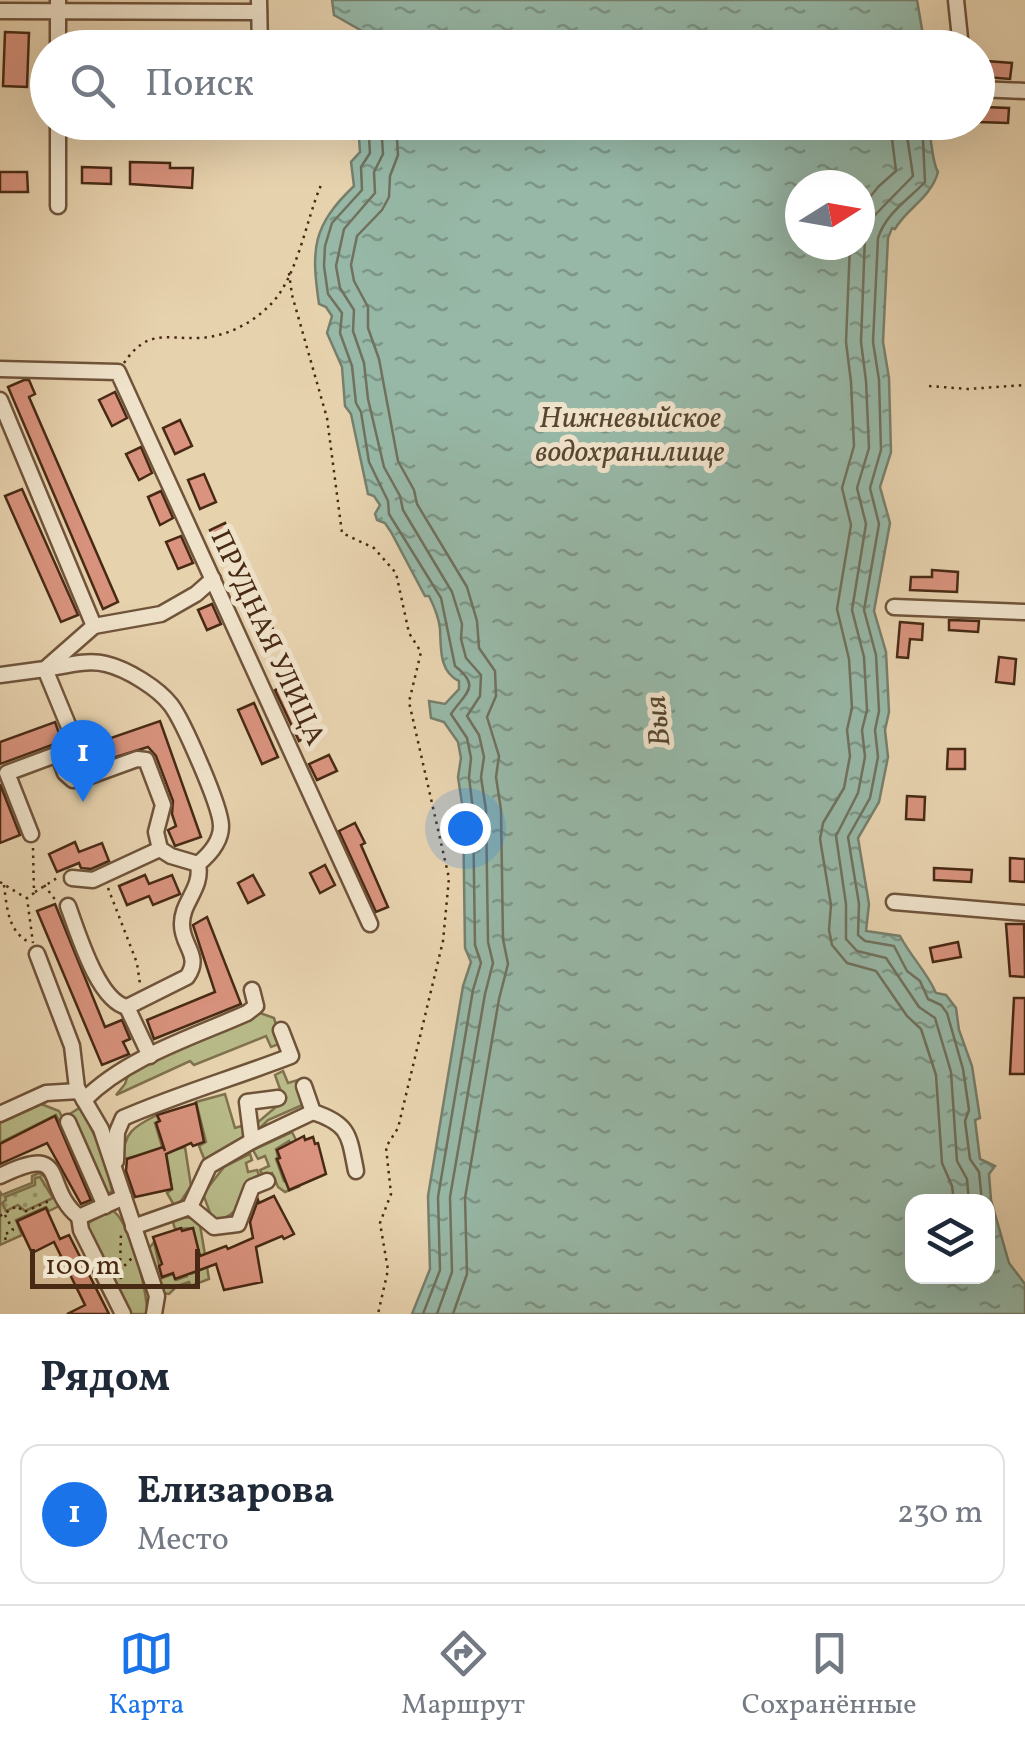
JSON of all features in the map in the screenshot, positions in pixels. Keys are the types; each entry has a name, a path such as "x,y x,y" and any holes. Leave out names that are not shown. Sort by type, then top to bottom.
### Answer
{"street":[{"path":"956,0 960,30"},
{"path":"0,10 58,6 259,6"},
{"path":"995,89 1025,91"},
{"path":"58,140 58,206"},
{"path":"0,369 118,372"},
{"name":"ПРУДНАЯ УЛИЦА","path":"118,372 370,924"},
{"path":"0,400 94,626"},
{"path":"45,669 94,626 162,614 213,579"},
{"path":"894,607 1025,612"},
{"path":"0,675 85,663 106,664 164,697 177,715 216,802 222,827 217,842 198,864 200,878 182,919 183,932 194,956 193,969 187,977 135,1003 115,1003 102,987 68,906"},
{"path":"32,841 7,773 58,754 71,740 45,669"},
{"path":"58,754 72,780 137,759 146,760 163,805 156,832 160,849"},
{"path":"72,878 86,882 160,849 198,864"},
{"path":"894,902 1025,914"},
{"path":"35,949 72,1046 82,1095 101,1129 124,1197 127,1227 140,1248 157,1296 154,1314"},
{"path":"0,1114 46,1092 82,1095 150,1056 248,1014 256,1006 252,990"},
{"path":"135,1003 150,1056"},
{"path":"115,1172 117,1132 123,1118 181,1092 201,1090 291,1056 281,1030"},
{"path":"304,1086 313,1112"},
{"path":"252,1141 247,1102 278,1098"},
{"path":"127,1227 190,1207 209,1166 313,1112 333,1119 348,1132 356,1172"},
{"path":"68,1122 105,1206"},
{"path":"0,1176 28,1163 42,1163 50,1168 79,1217 123,1314"},
{"path":"190,1207 214,1227 238,1224 252,1187 267,1181"},
{"path":"79,1217 124,1197"}],"path":[{"path":"118,372 134,348 152,338 200,338 240,328 272,304 289,273 321,185"},
{"path":"289,273 327,418 342,533 374,548 396,573 409,632 422,652 409,702 449,878 443,941 398,1128 386,1148 391,1194 380,1222 388,1270 378,1314"},
{"path":"928,386 968,389 1025,385"},
{"path":"32,841 34,894"},
{"path":"104,876 138,963 135,1003"},
{"path":"28,898 55,878 72,878"},
{"path":"2,884 28,898"},
{"path":"2,884 12,927 35,949"},
{"path":"44,885 58,904 68,906"},
{"path":"28,898 35,949"},
{"path":"7,1243 4,1235 13,1230 2,1215 17,1206 24,1212 64,1194"},
{"path":"121,1285 127,1227"},
{"path":"120,1270 140,1248"}],"green space":[{"path":"260,1013 274,1018 282,1043 271,1047 266,1036 194,1065 190,1061 116,1095 129,1072"},
{"path":"283,1071 288,1083 298,1080 307,1103 268,1120 257,1131 257,1123 284,1100 275,1075"},
{"path":"225,1094 235,1128 248,1127 240,1146 205,1161 199,1146 206,1142 196,1102"},
{"path":"36,1102 59,1111 73,1139 70,1141 56,1115 0,1143 0,1119"},
{"path":"81,1107 105,1158 112,1191 105,1198 68,1115"},
{"path":"157,1115 159,1121 155,1123 163,1150 124,1159 125,1143 132,1131"},
{"path":"292,1132 297,1142 289,1141 276,1149 284,1181 298,1187 285,1192 272,1173 263,1176 260,1170 269,1166 265,1156 258,1159 253,1150"},
{"path":"185,1147 191,1186 174,1205 167,1193 172,1189 166,1152"},
{"path":"250,1154 248,1172 257,1170 259,1175 249,1181 235,1211 217,1221 212,1218 203,1194 224,1167"},
{"path":"39,1173 47,1178 61,1205 16,1220 22,1235 0,1245 0,1192 2,1195 32,1183 32,1176"},
{"path":"40,1177 53,1198 25,1211 18,1205 6,1211 2,1203 5,1197 35,1185 35,1178"},
{"path":"112,1210 125,1228 137,1258 147,1314 126,1314 88,1231 88,1223"},
{"path":"182,1217 199,1219 209,1279 162,1293 147,1251 154,1242 162,1278 173,1274 176,1280 187,1276 187,1272 203,1269 193,1228 175,1229 173,1222"}],"water":[{"path":"332,0 917,0 922,30 360,30 334,15"},
{"name":"Нижневыйское водохранилище","path":"359,140 931,140 938,172 935,181 892,228 888,238 883,342 889,378 891,452 880,487 890,523 874,611 886,652 888,757 879,802 858,838 869,904 866,931 900,936 936,993 946,995 956,1008 972,1066 980,1118 975,1120 980,1159 995,1166 989,1174 991,1194 905,1194 905,1284 995,1284 995,1214 1009,1263 1025,1284 1025,1314 412,1314 430,1269 428,1196 463,986 471,962 465,948 463,810 458,777 461,758 458,742 444,722 431,718 429,701 445,704 459,689 459,681 444,666 439,625 429,596 425,596 385,523 377,520 375,514 380,505 368,494 351,414 345,406 342,367 327,333 332,316 319,304 315,268 318,239 330,214 354,186 351,162 360,152"}],"building":[{"path":"5,32 29,33 27,87 3,86"},
{"path":"995,62 1012,63 1010,79 995,78"},
{"path":"995,107 1009,108 1008,123 995,123"},
{"path":"130,162 193,168 192,188 130,184"},
{"path":"82,167 111,168 111,184 82,183"},
{"path":"0,172 27,172 28,192 0,192"},
{"path":"29,380 35,394 29,397 118,602 103,609 8,387"},
{"path":"115,392 127,418 112,426 99,400"},
{"path":"180,420 192,446 175,454 163,428"},
{"path":"141,447 152,473 139,480 126,454"},
{"path":"204,474 216,502 200,509 188,480"},
{"path":"22,489 78,615 61,622 5,496"},
{"path":"161,491 173,518 160,525 148,497"},
{"path":"225,523 235,545 221,552 210,530"},
{"path":"181,536 193,563 178,569 166,542"},
{"path":"932,570 958,572 957,592 910,590 911,577 932,577"},
{"path":"252,582 277,638 260,646 235,590"},
{"path":"212,604 221,624 207,630 198,610"},
{"path":"949,620 979,621 978,632 949,630"},
{"path":"900,622 923,624 922,640 910,639 908,658 897,657"},
{"path":"999,657 1016,659 1014,684 996,682"},
{"path":"290,683 314,733 299,741 275,690"},
{"path":"254,703 278,757 262,764 238,710"},
{"path":"160,721 201,837 175,846 168,830 176,826 173,801 156,756 148,747 77,769 70,756 76,750"},
{"path":"55,722 60,736 52,745 0,764 0,742"},
{"path":"948,749 965,749 965,769 947,769"},
{"path":"329,755 337,771 317,780 309,764"},
{"path":"0,784 20,835 0,843"},
{"path":"907,796 925,797 924,820 906,819"},
{"path":"355,823 388,907 376,912 339,831"},
{"path":"75,842 79,852 102,843 109,861 91,869 81,868 79,863 57,872 49,854"},
{"path":"1010,858 1025,859 1025,882 1010,881"},
{"path":"325,865 335,885 320,893 310,873"},
{"path":"934,868 972,870 971,882 934,880"},
{"path":"145,875 149,884 172,875 180,894 153,905 149,896 127,905 119,886"},
{"path":"253,875 264,895 248,903 238,883"},
{"path":"55,904 105,1027 122,1020 130,1039 123,1042 129,1054 102,1065 37,911"},
{"path":"207,917 241,1004 154,1039 147,1020 215,992 193,925"},
{"path":"1006,924 1024,924 1025,977 1010,976"},
{"path":"958,942 961,957 933,962 930,948"},
{"path":"1014,998 1025,998 1025,1074 1010,1074"},
{"path":"196,1103 204,1142 166,1154 172,1189 135,1197 126,1171 127,1159 163,1147 165,1151 157,1115"},
{"path":"55,1116 91,1200 81,1204 47,1143 0,1164 0,1144"},
{"path":"304,1136 305,1140 313,1137 318,1143 326,1174 289,1190 277,1150"},
{"path":"274,1196 294,1234 256,1247 262,1282 224,1290 216,1264 175,1279 173,1273 162,1277 153,1237 193,1228 200,1256 226,1246 228,1249 253,1238 250,1222 258,1200 259,1203"},
{"path":"46,1208 60,1239 69,1235 109,1314 67,1314 85,1305 54,1242 32,1253 17,1221"}],"place":[{"name":"Елизарова","path":"83,802"}],"water label":[{"name":"Выя","path":"659,721"}]}
